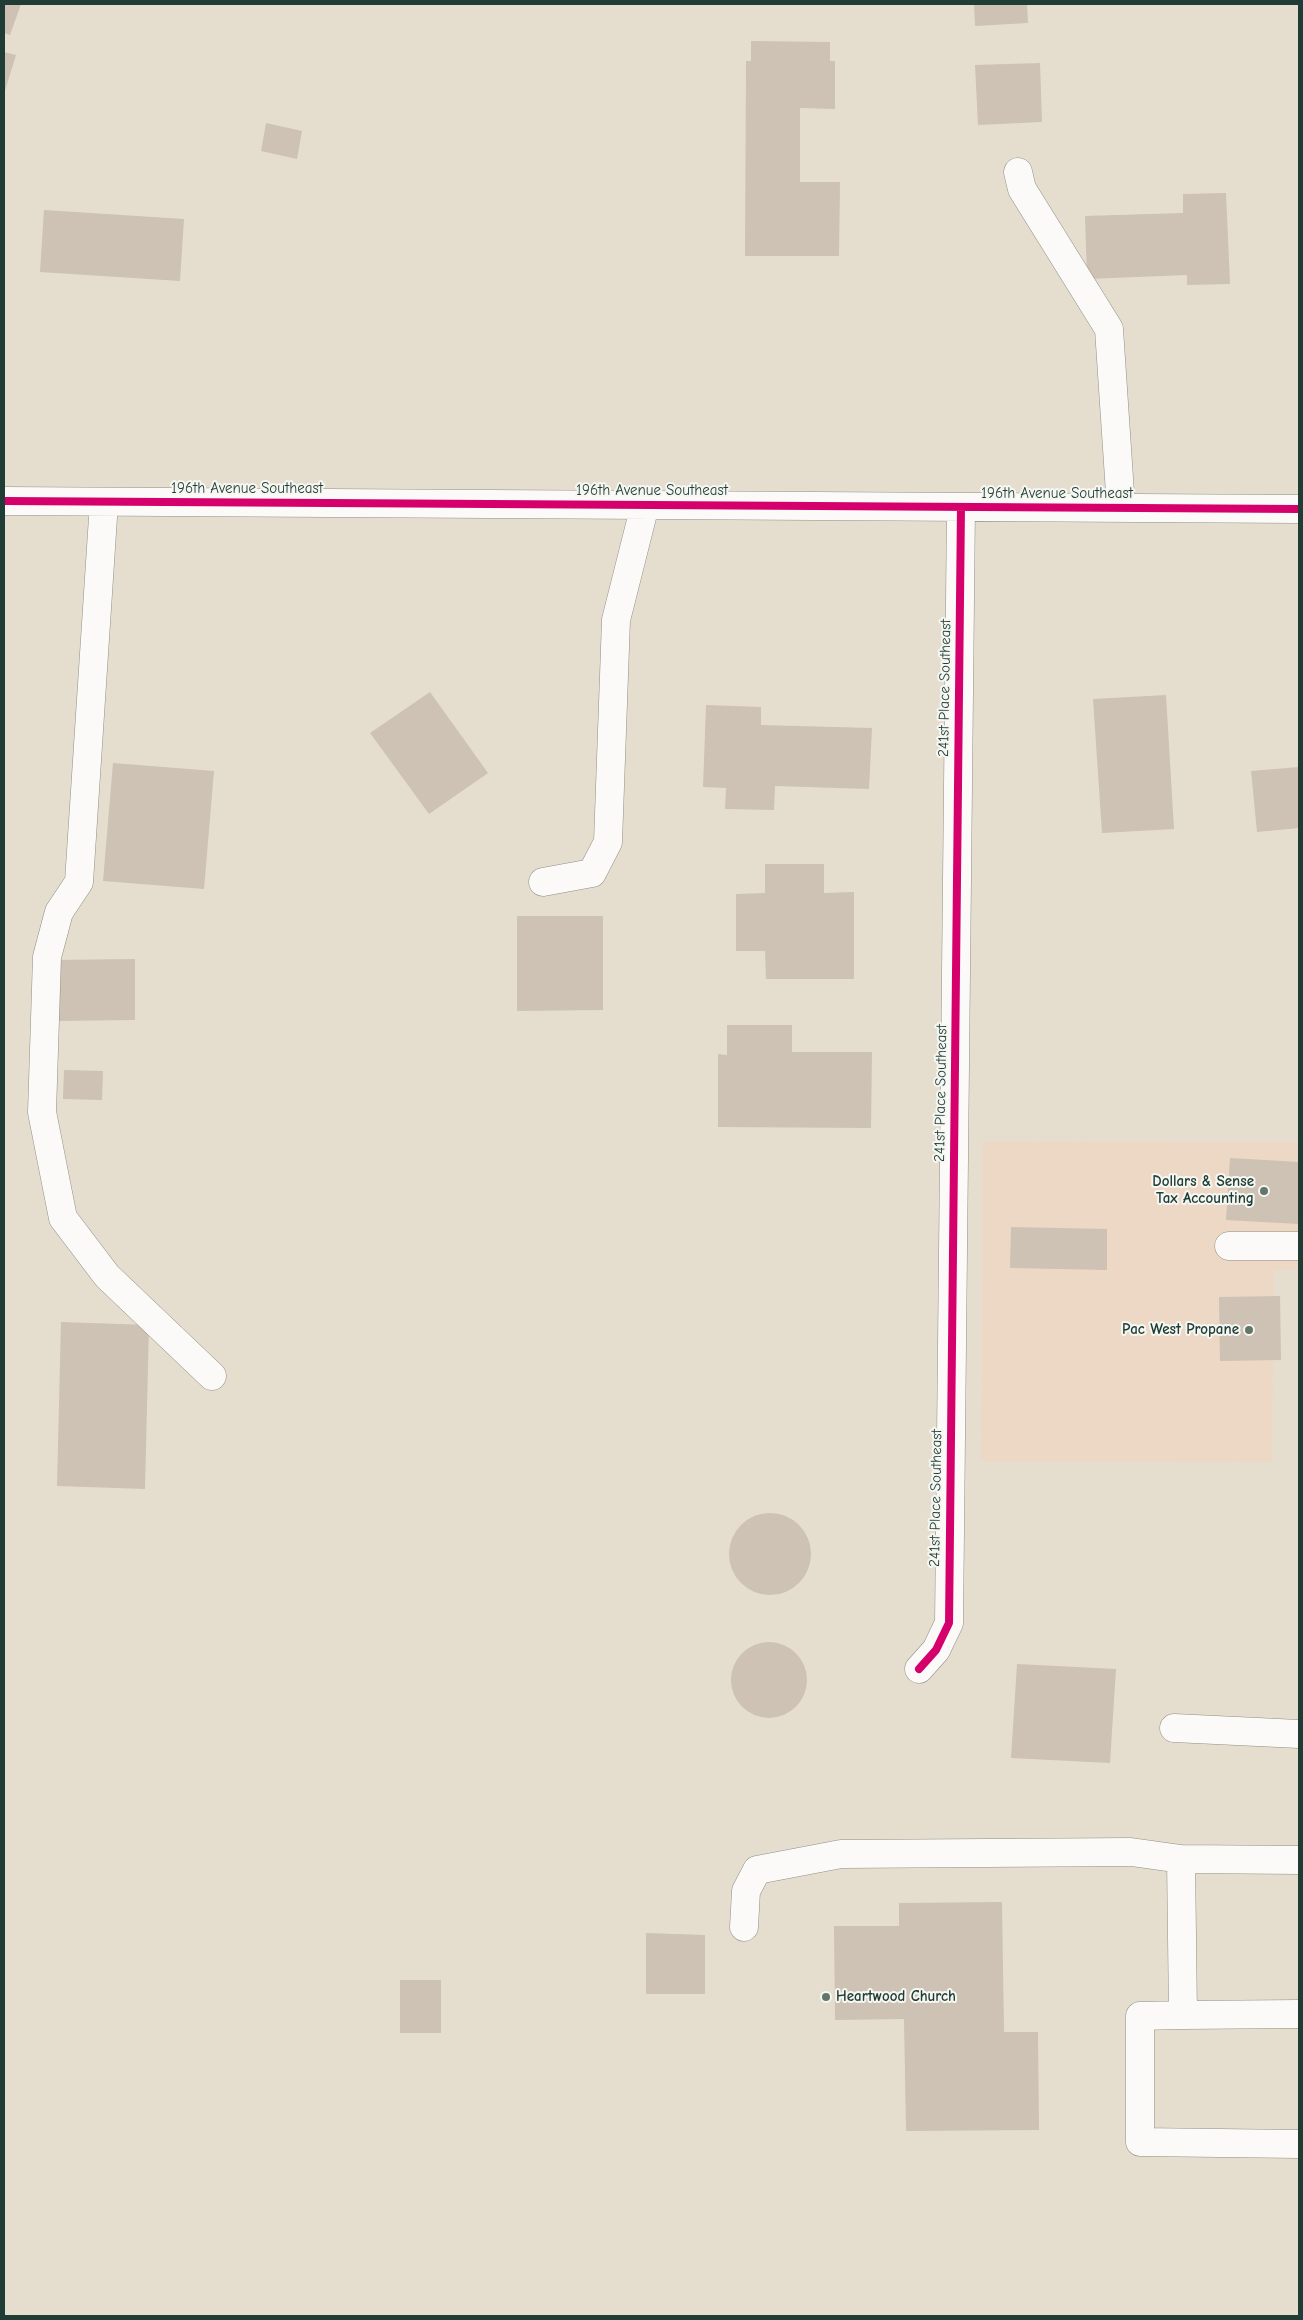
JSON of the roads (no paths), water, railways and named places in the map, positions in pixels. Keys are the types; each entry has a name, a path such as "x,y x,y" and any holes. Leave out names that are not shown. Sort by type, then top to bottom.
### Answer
{"street":[{"path":"1018,172 1022,189 1109,329 1121,508"},
{"name":"196th Avenue Southeast","path":"4,501 1299,509"},
{"path":"104,502 79,882 59,912 47,957 42,1112 64,1218 107,1276 212,1376"},
{"path":"543,882 592,874 608,842 616,620 645,505"},
{"name":"241st Place Southeast","path":"919,1670 936,1650 949,1624 961,507"},
{"path":"1229,1246 1299,1246"},
{"path":"1174,1728 1299,1734"},
{"path":"744,1927 746,1891 757,1870 841,1854 1130,1852 1181,1859 1299,1860"},
{"path":"1181,1859 1183,2016"},
{"path":"1299,2014 1140,2016 1140,2142 1299,2144"}],"place":[{"name":"Dollars & Sense Tax Accounting","path":"1264,1191"},
{"name":"Pac West Propane","path":"1249,1330"},
{"name":"Heartwood Church","path":"826,1997"}]}
